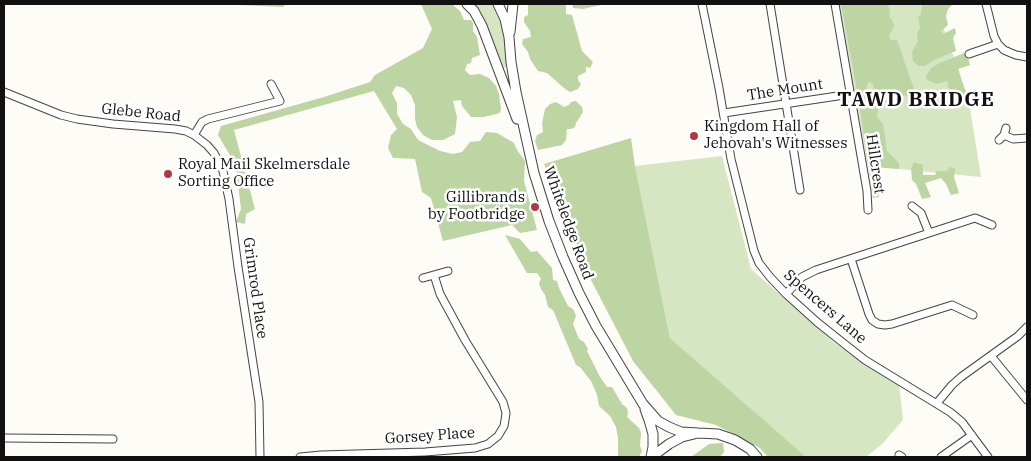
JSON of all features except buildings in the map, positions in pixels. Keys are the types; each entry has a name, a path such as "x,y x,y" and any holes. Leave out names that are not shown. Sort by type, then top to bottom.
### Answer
{"street":[{"path":"467,4 474,11 482,26 527,145"},
{"name":"Whiteledge Road","path":"498,4 505,19 514,82 527,145 546,213 563,257 596,326 643,404 653,434 653,457"},
{"name":"Whiteledge Road","path":"509,37 513,4"},
{"name":"Spencers Lane","path":"702,4 732,159 754,251 764,270 786,294 817,322 865,360 937,403 962,422 988,457"},
{"path":"770,4 800,190"},
{"name":"Hillcrest","path":"835,4 867,191 868,210"},
{"path":"986,4 994,36 998,44 1010,53 1027,57"},
{"path":"969,54 998,44"},
{"name":"Glebe Road","path":"4,92 77,119 176,129 194,135 202,122 208,119 280,101 271,84"},
{"name":"The Mount","path":"724,114 851,94"},
{"name":"Grimrod Place","path":"194,135 214,153 223,171 259,402 260,457"},
{"path":"1003,135 1013,139 1027,138"},
{"path":"912,206 921,213 929,233"},
{"path":"786,294 802,277 809,273 975,218 992,225"},
{"path":"851,259 869,314 872,320 878,324 892,324 952,305 973,315"},
{"path":"423,278 448,271"},
{"name":"Gorsey Place","path":"300,457 475,448 488,444 498,436 504,426 505,406 440,294 434,275"},
{"path":"937,403 961,377 1018,336 1027,327"},
{"path":"991,356 1027,400"},
{"name":"Whiteledge Road","path":"643,404 658,420 669,428 681,432 718,434 735,440 750,449 757,457"},
{"path":"653,457 669,444 682,437 698,433"},
{"path":"941,457 972,434"},
{"path":"4,438 113,439"}],"green space":[{"path":"239,4 286,4 283,7"},
{"path":"421,4 454,4 464,20 471,20 473,31 477,37 480,55 472,58 471,63 467,64 465,70 470,75 480,74 489,78 496,86 501,109 500,113 484,117 471,117 462,106 461,100 453,101 457,117 455,134 443,140 432,140 423,135 417,127 415,105 411,95 404,88 396,86 392,93 397,103 397,114 403,124 411,129 418,140 440,151 453,154 462,152 470,142 480,141 486,132 497,133 514,143 525,161 524,181 537,230 520,233 512,225 443,241 431,198 422,192 415,159 393,158 388,148 391,135 397,129 374,91 234,130 255,209 246,214 245,224 236,222 241,209 237,176 234,162 218,135 221,126 370,82 375,75 423,48 432,29"},
{"path":"472,4 493,4 499,14 503,27 507,65 505,68 502,67"},
{"path":"528,4 566,4 566,14 572,15 582,51 593,62 590,68 586,67 586,72 578,76 581,84 578,89 570,92 547,73 538,71 530,59 528,52 522,44 523,39 531,37 530,31 524,22 524,17 528,15"},
{"path":"572,4 605,4 583,9 573,8"},
{"path":"838,4 935,4 970,108 981,177 868,166"},
{"path":"841,4 888,4 889,16 894,26 889,35 890,40 897,40 915,92 911,96 876,93 872,83 869,82 866,87 874,99 878,110 877,117 883,124 887,151 899,163 899,169 875,167 879,197 873,198 858,96"},
{"path":"922,4 953,4 948,9 946,16 948,25 941,31 943,34 955,28 956,33 953,38 956,51 925,66 919,66 913,61 912,52 918,41 917,35 920,28 918,17 921,14"},
{"path":"964,53 968,57 970,65 958,69 967,95 954,96 950,94 947,81 937,84 927,80 926,76 931,68"},
{"path":"576,101 582,107 583,112 575,127 567,129 566,140 562,145 538,150 535,141 537,135 543,132 542,123 545,109 550,104 556,102 564,107"},
{"path":"631,138 670,338 806,457 768,457 760,448 716,425 676,415 633,361 591,280 544,164"},
{"path":"722,156 751,269 837,345 899,384 903,420 882,444 866,457 805,457 670,338 635,166"},
{"path":"914,162 923,165 923,175 935,175 937,171 947,171 950,167 955,168 954,177 959,193 951,195 941,178 925,183 931,197 922,199 916,184 912,180 911,169"},
{"path":"505,235 520,239 531,252 537,251 552,268 553,280 557,281 568,306 573,309 576,316 573,324 579,339 584,342 588,349 587,351 600,377 607,387 612,387 622,404 627,408 627,417 639,428 642,451 639,457 618,457 616,427 610,416 599,406 591,381 580,367 576,365 553,310 548,307 539,283 541,279 537,273 527,273"},
{"path":"723,443 724,452 720,457 691,457 709,444"}],"place":[{"name":"Kingdom Hall of Jehovah's Witnesses","path":"694,136"},
{"name":"Royal Mail Skelmersdale Sorting Office","path":"168,174"},
{"name":"Gillibrands by Footbridge","path":"535,207"}],"district":[{"name":"TAWD BRIDGE","path":"916,100"}]}
